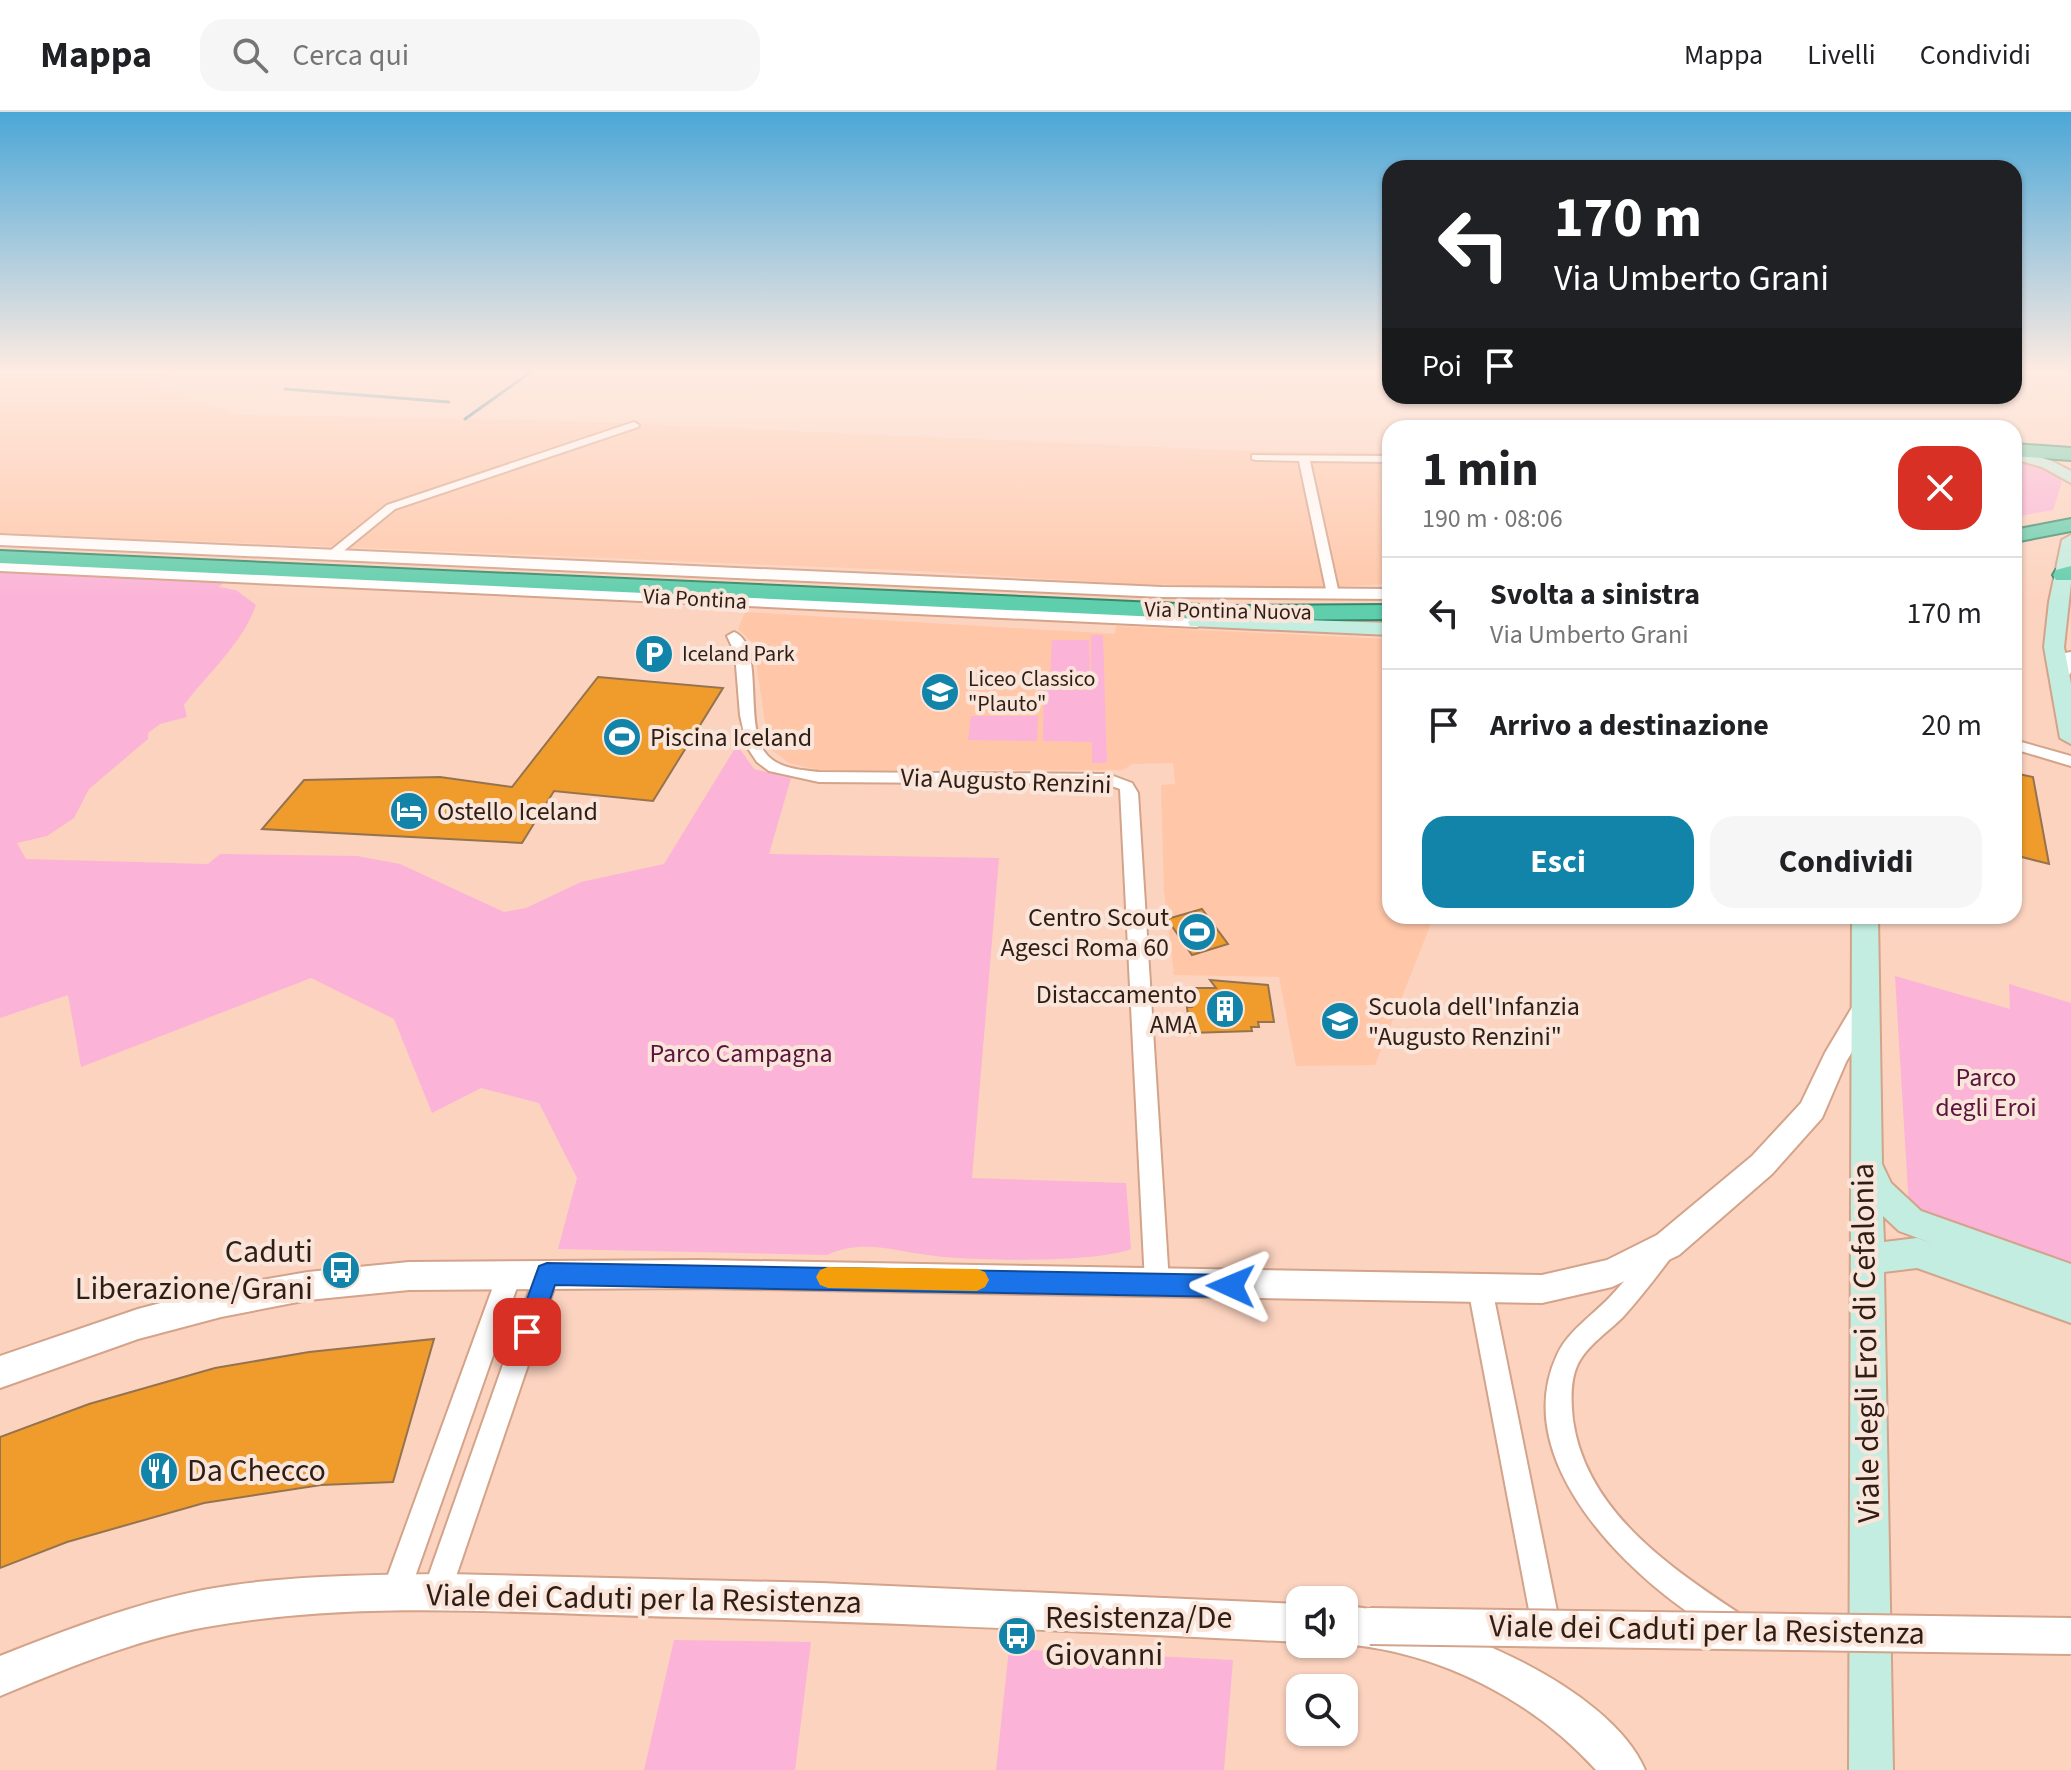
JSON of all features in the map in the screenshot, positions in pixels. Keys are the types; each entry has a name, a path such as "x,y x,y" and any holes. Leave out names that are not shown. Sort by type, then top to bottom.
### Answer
{"highway":[{"path":"2022,452 2071,454"},
{"path":"2022,531 2060,517"},
{"path":"2022,532 2071,525"},
{"name":"Via Pontina","path":"0,548 1067,602"},
{"name":"Via Pontina","path":"0,557 1067,602"},
{"path":"1067,602 1197,622"},
{"name":"Via Pontina Nuova","path":"1067,602 1382,603"},
{"name":"Via Pontina Nuova","path":"1067,602 1223,613 1382,612"}],"main road":[{"path":"2022,455 2047,464 2071,478"},
{"path":"2071,540 2069,579 2054,643 2071,738"},
{"name":"Via Pontina","path":"1197,622 1382,629"},
{"name":"Viale degli Eroi di Cefalonia","path":"1865,924 1864,1156 1871,1770"},
{"path":"1864,1156 1880,1193 1910,1221 2071,1279"},
{"path":"1865,1264 1891,1254 1917,1253 2071,1307"}],"street":[{"path":"331,555 391,507 571,446"},
{"path":"1256,457 1382,459"},
{"path":"1304,459 1333,594"},
{"name":"Via Pontina","path":"0,540 1162,592 1382,594"},
{"name":"Via Pontina","path":"0,566 1197,622"},
{"name":"Via Augusto Renzini","path":"734,636 742,652 752,744 765,764 782,771 819,777 1108,779 1128,789 1157,1283"},
{"path":"2059,677 2071,657"},
{"path":"2022,746 2071,761"},
{"path":"1738,1630 1654,1570 1609,1527 1582,1489 1568,1454 1558,1412 1560,1380 1572,1352 1617,1306 1668,1245 1762,1165 1812,1110 1834,1060 1866,1006"},
{"path":"0,1372 163,1317 279,1291 356,1279 510,1273 1480,1288 1556,1286 1612,1273 1668,1245"},
{"path":"395,1594 510,1273"},
{"path":"436,1594 547,1274"},
{"path":"1480,1288 1546,1626"},
{"name":"Viale dei Caduti per la Resistenza","path":"0,1676 111,1635 231,1604 395,1594 764,1600 1286,1622"},
{"path":"1358,1625 1477,1659 1521,1679 1571,1715 1624,1770"},
{"name":"Viale dei Caduti per la Resistenza","path":"1358,1625 2071,1636"}],"shaded area":[{"path":"0,446 1142,446 1382,453 1382,584 1301,588 1134,584 918,571 0,533"},
{"path":"745,612 1115,634 1116,626 1382,639 1382,924 1431,924 1375,1065 1296,1066 1279,977 1174,975 1164,891 1161,785 1175,784 1173,763 1132,764 1123,770 818,770 789,763 769,748 753,643 738,629"}],"green space":[{"path":"2022,459 2058,475 2062,482 2053,510 2022,516"},
{"name":"Parco Campagna","path":"0,570 223,583 219,587 236,590 256,605 234,645 184,705 187,717 160,724 148,733 148,739 89,789 74,818 47,836 17,843 26,859 208,864 220,854 357,856 400,864 504,912 526,908 581,882 664,864 737,745 754,769 791,778 769,854 999,858 972,1178 1126,1183 1131,1249 1091,1257 1006,1260 935,1256 867,1247 854,1247 827,1255 558,1249 577,1178 539,1103 481,1088 432,1113 394,1019 311,978 81,1067 68,995 0,1018"},
{"path":"1091,635 1103,635 1107,763 1092,763 1092,742 1043,741 1044,690 1091,690"},
{"path":"1052,640 1089,640 1090,683 1050,683"},
{"path":"971,716 1038,716 1037,741 968,740"},
{"name":"Parco degli Eroi","path":"1895,976 2010,1009 2009,984 2071,1003 2071,1265 1909,1208"},
{"path":"674,1640 811,1642 795,1770 644,1770"},
{"path":"1009,1649 1233,1660 1224,1770 996,1770"}],"building":[{"path":"598,677 723,688 653,801 554,791 522,843 262,829 304,780 440,777 512,787"},
{"path":"2022,775 2033,777 2049,864 2022,857"},
{"name":"Centro Scout Agesci Roma 60","path":"1202,909 1228,944 1192,955 1167,919"},
{"name":"Distaccamento AMA","path":"1210,980 1268,985 1274,1022 1258,1022 1259,1027 1251,1027 1252,1031 1190,1033 1187,1007 1192,1007 1191,988 1216,988"},
{"path":"434,1339 393,1482 321,1485 204,1503 67,1542 0,1568 0,1437 89,1404 215,1368 309,1352"}],"slow traffic":[{"path":"828,1277 977,1280"}],"place":[{"name":"Iceland Park","path":"654,654"},
{"name":"Liceo Classico \"Plauto\"","path":"940,692"},
{"name":"Piscina Iceland","path":"622,737"},
{"name":"Ostello Iceland","path":"409,811"},
{"name":"Centro Scout Agesci Roma 60","path":"1197,932"},
{"name":"Distaccamento AMA","path":"1225,1009"},
{"name":"Scuola dell'Infanzia \"Augusto Renzini\"","path":"1340,1021"},
{"name":"Caduti Liberazione/Grani","path":"341,1270"},
{"name":"Da Checco","path":"159,1471"},
{"name":"Resistenza/De Giovanni","path":"1017,1636"}],"route":[{"path":"527,1332 547,1274 699,1274 1231,1286"}]}
